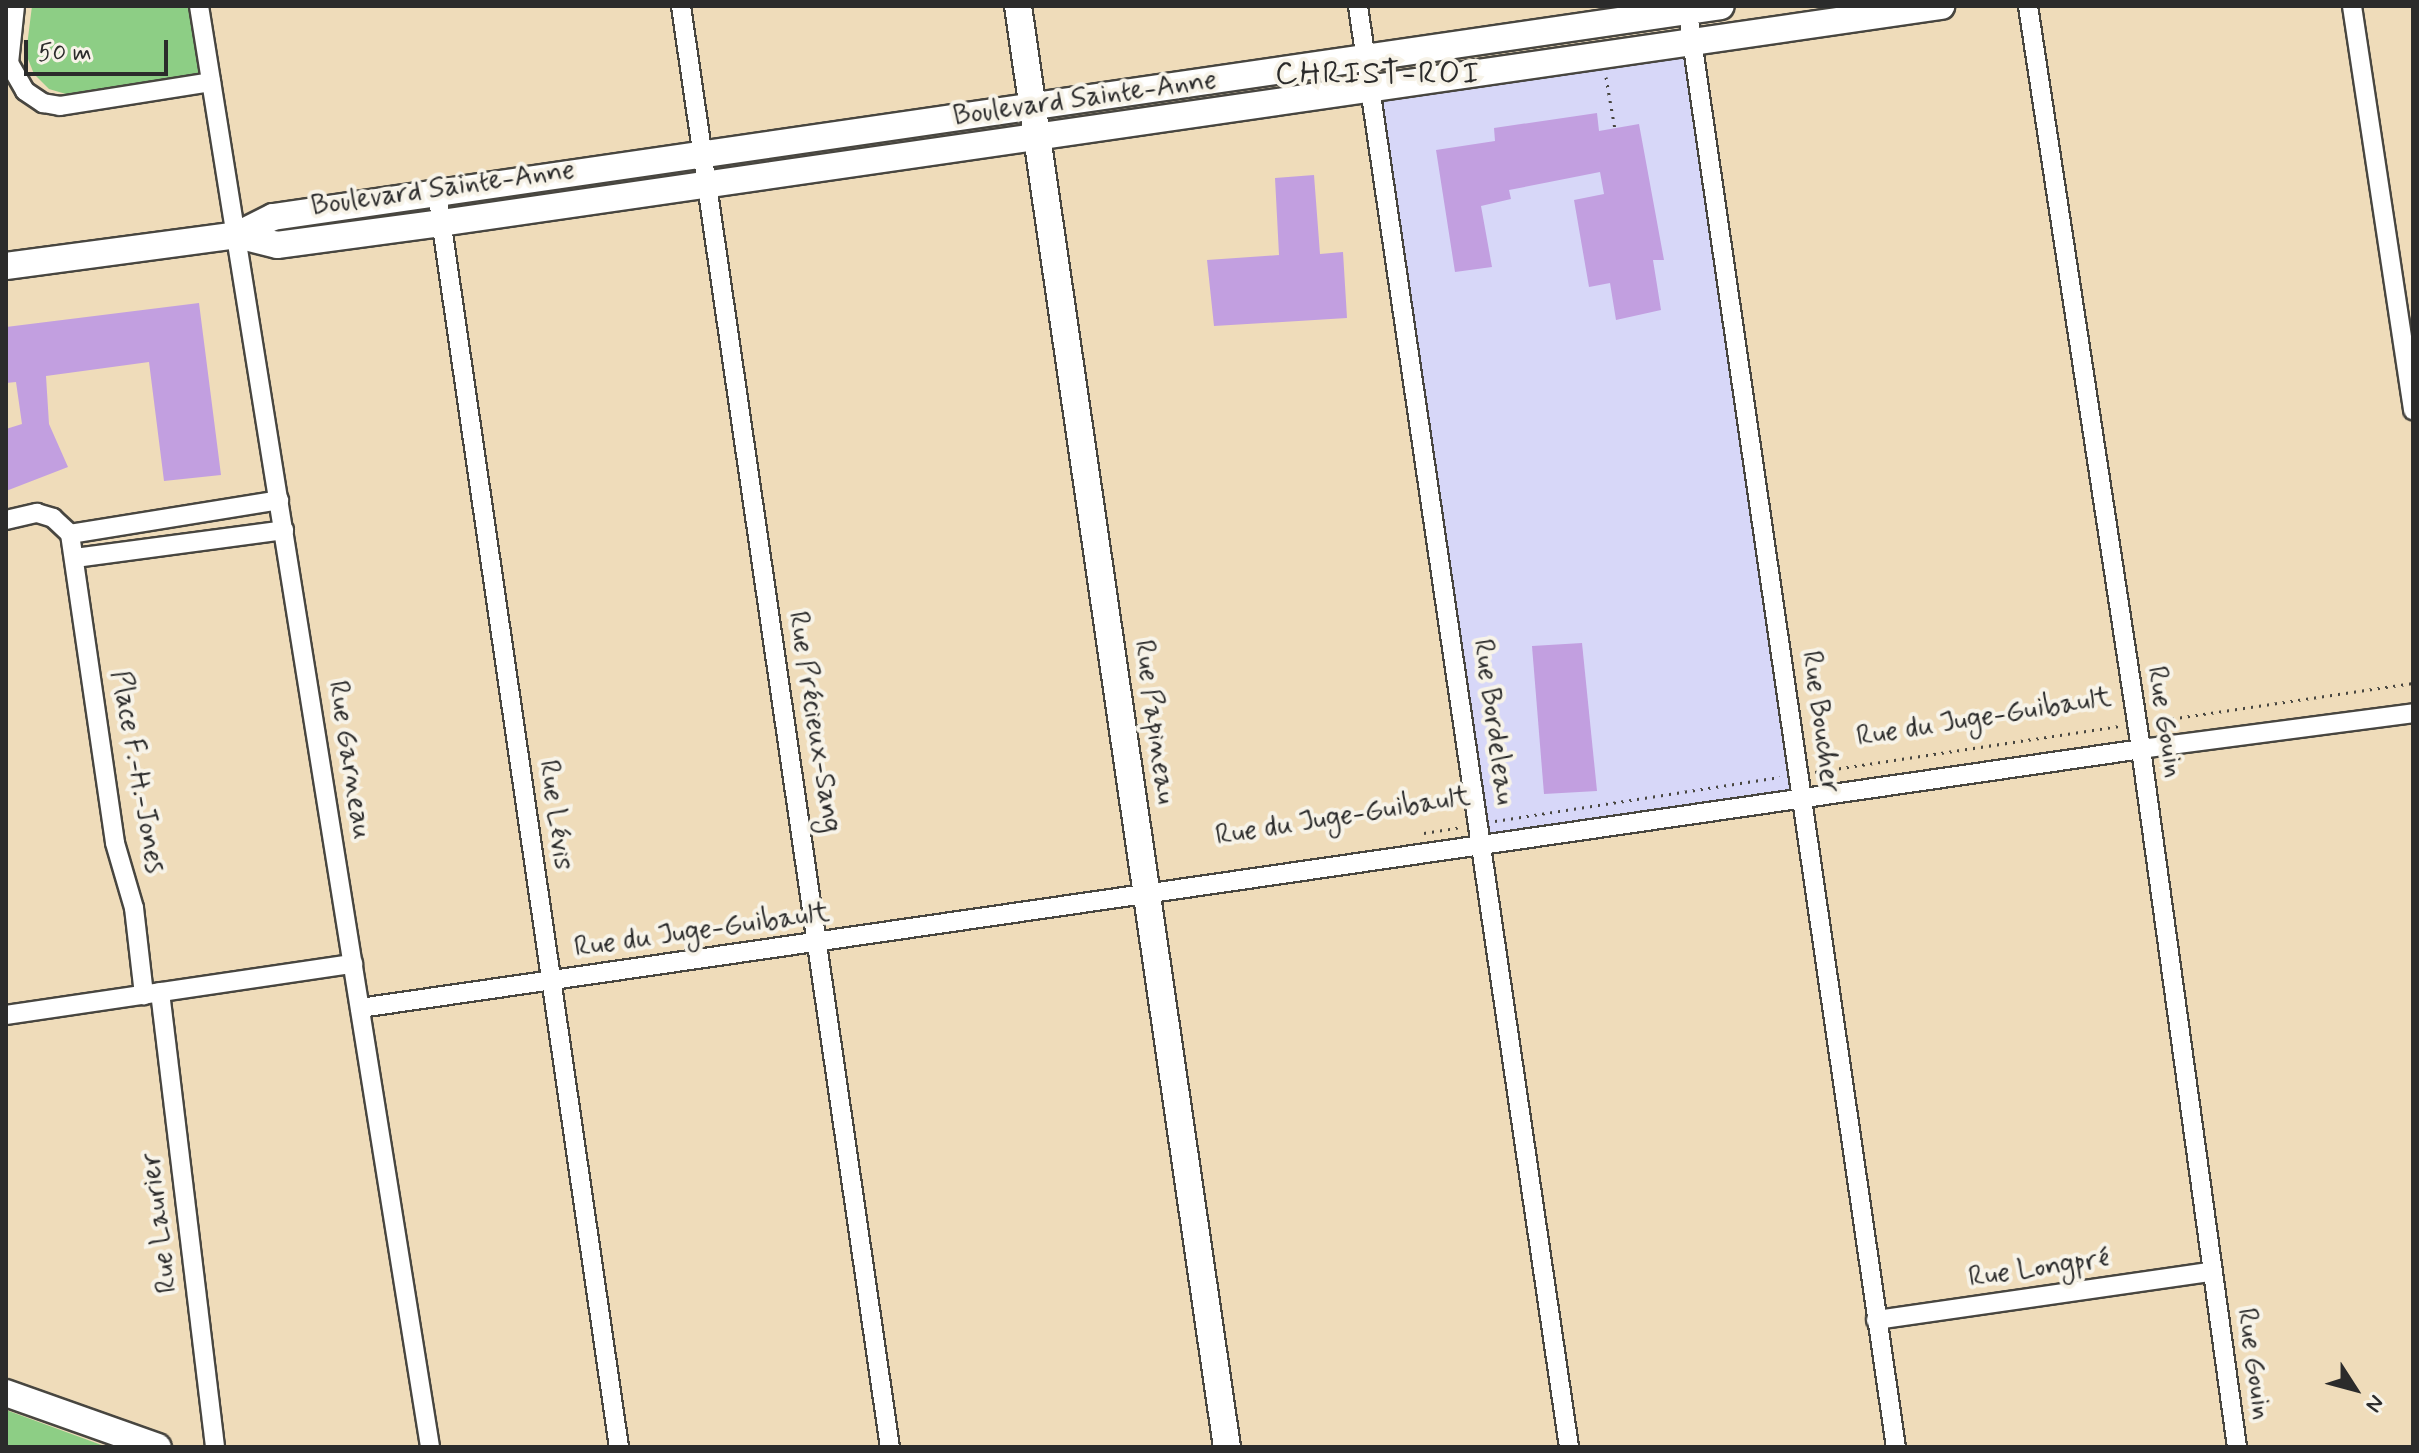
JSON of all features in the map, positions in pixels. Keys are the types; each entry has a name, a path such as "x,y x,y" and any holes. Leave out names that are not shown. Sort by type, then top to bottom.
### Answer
{"street":[{"path":"15,6 9,63 25,91 43,103 60,106 211,82"},
{"name":"Rue Garneau","path":"199,6 430,1447"},
{"name":"Rue Précieux-Sang","path":"681,6 890,1447"},
{"name":"Rue Papineau","path":"1018,6 1227,1447"},
{"name":"Rue Bordeleau","path":"1358,6 1569,1447"},
{"name":"Boulevard Sainte-Anne","path":"6,266 237,235 273,217 437,192 1033,109 1688,8 1721,6"},
{"name":"Boulevard Sainte-Anne","path":"237,235 277,245 441,223 1941,6"},
{"name":"Rue Gouin","path":"2028,6 2141,749 2237,1447"},
{"path":"2352,6 2413,410"},
{"name":"Rue Boucher","path":"1688,8 1896,1447"},
{"name":"Rue Lévis","path":"437,192 619,1447"},
{"path":"6,520 37,513 53,518 70,534 279,500"},
{"path":"75,558 284,530"},
{"name":"Place F.-H.-Jones","path":"70,534 115,843 134,908 152,994"},
{"name":"Rue du Juge-Guibault","path":"360,1008 2141,749 2413,713"},
{"path":"6,1015 353,964"},
{"name":"Rue Laurier","path":"152,994 215,1447"},
{"name":"Rue Longpré","path":"1876,1320 2211,1272"},
{"path":"6,1393 158,1447"}],"path":[{"path":"1603,54 1615,129"},
{"name":"Rue du Juge-Guibault","path":"1809,773 2413,683"},
{"name":"Rue du Juge-Guibault","path":"1417,834 1793,775"}],"shaded area":[{"path":"1692,41 1803,800 1483,846 1371,90"}],"green space":[{"path":"32,6 190,6 200,73 66,94 49,89 34,74 26,54"},
{"path":"6,1410 107,1447 6,1447"}],"building":[{"path":"1597,113 1599,131 1639,124 1664,260 1653,260 1661,310 1616,320 1610,283 1589,287 1574,200 1604,194 1600,172 1509,190 1511,199 1481,206 1492,267 1455,272 1436,150 1495,141 1494,128"},
{"path":"1314,175 1320,254 1343,252 1347,318 1214,326 1207,260 1279,255 1275,178"},
{"path":"199,303 221,475 164,481 149,362 46,376 49,424 68,467 6,491 6,429 22,424 16,382 6,383 6,327"},
{"path":"1582,643 1597,791 1544,794 1532,646"}],"district":[{"name":"CHRIST-ROI","path":"1378,74"}]}
